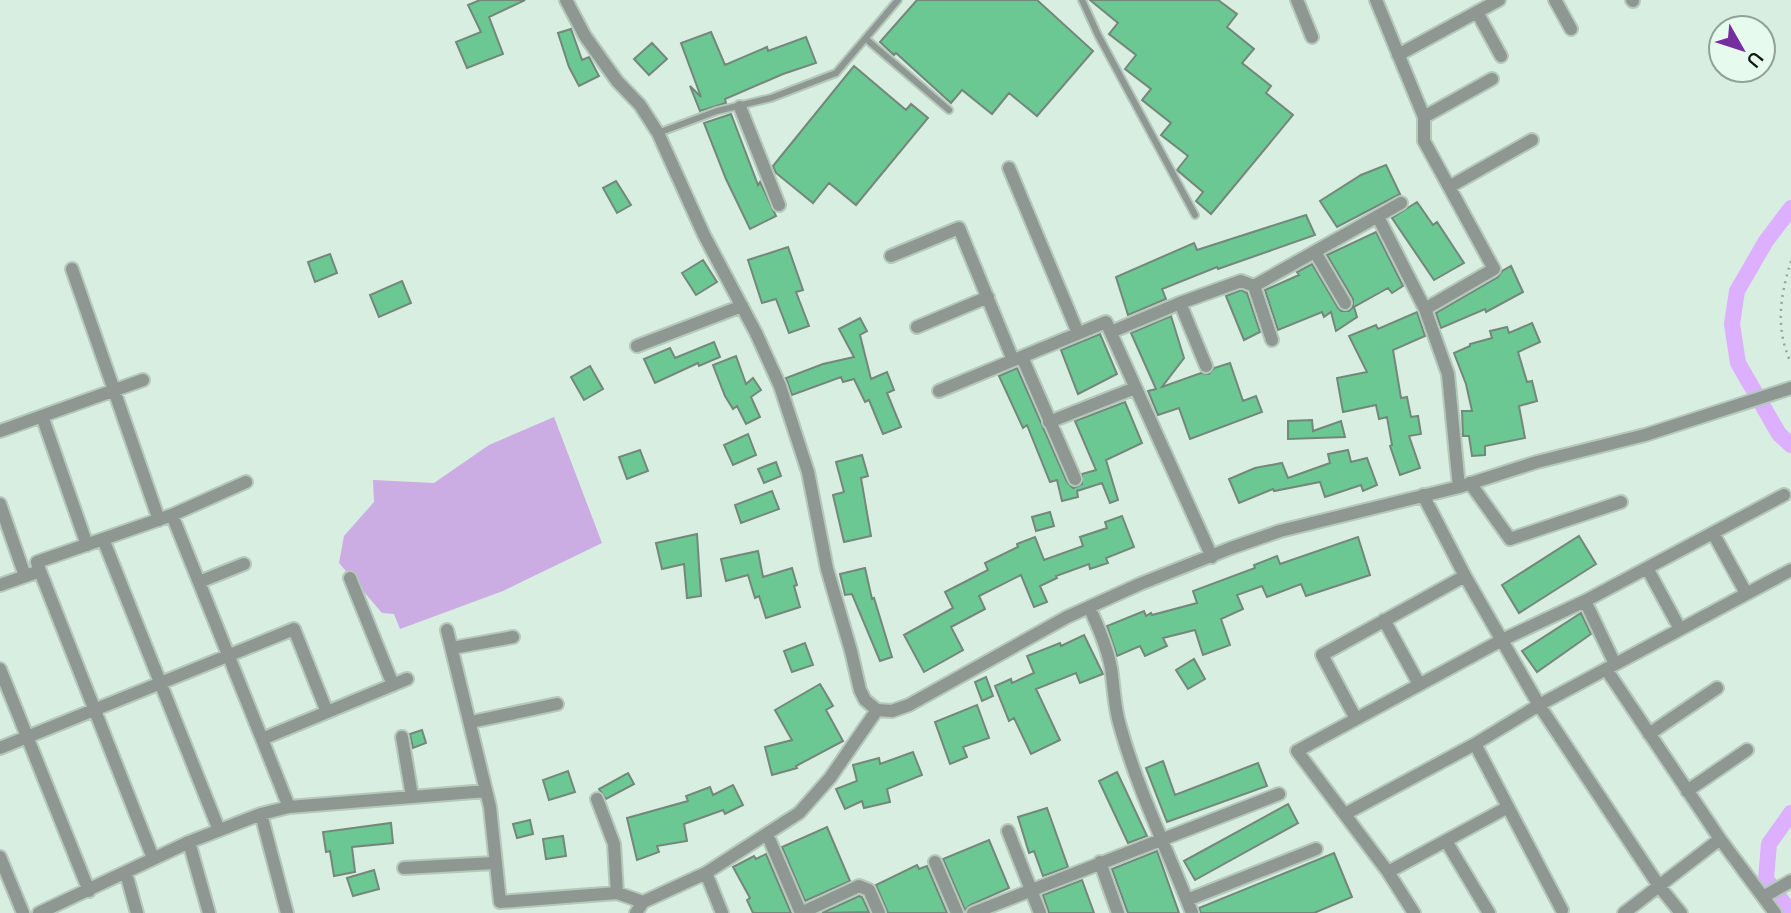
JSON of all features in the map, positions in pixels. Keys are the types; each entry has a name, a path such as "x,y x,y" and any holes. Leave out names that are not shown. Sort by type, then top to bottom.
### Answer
{"street":[{"path":"566,0 584,36 617,82 640,105 658,133 788,408 808,472 827,569 860,690 865,700 877,710 892,712 909,705 1089,607 1280,531 1464,485 1537,462 1645,435 1791,388"},
{"path":"1297,0 1312,37"},
{"path":"1376,0 1424,117 1424,141 1494,270 1425,309"},
{"path":"1398,55 1499,0"},
{"path":"1555,0 1571,29"},
{"path":"1477,12 1501,56"},
{"path":"1424,117 1492,79"},
{"path":"740,107 779,205"},
{"path":"1449,187 1532,140"},
{"path":"1009,168 1078,333"},
{"path":"1254,286 1401,203"},
{"path":"1378,217 1425,309 1448,374 1464,485 1510,539 1621,502"},
{"path":"891,256 959,228 988,297 1075,479"},
{"path":"1315,252 1345,303"},
{"path":"72,269 115,391 165,517 199,583 289,807"},
{"path":"1111,332 1241,281 1254,286"},
{"path":"1254,286 1272,340"},
{"path":"917,327 988,297"},
{"path":"1180,303 1206,366"},
{"path":"637,346 742,306"},
{"path":"939,391 1106,322 1212,557"},
{"path":"0,431 143,380"},
{"path":"1049,422 1135,388"},
{"path":"42,416 87,545"},
{"path":"153,858 37,562 165,517 246,482"},
{"path":"1423,495 1465,576 1539,705 1659,886 1681,913"},
{"path":"1414,913 1388,872 1297,751 1502,640 1585,601 1784,495"},
{"path":"0,504 25,576"},
{"path":"1713,533 1746,593"},
{"path":"103,539 219,830"},
{"path":"199,583 244,564"},
{"path":"1647,568 1680,629"},
{"path":"1345,814 1475,744 1539,705 1791,570"},
{"path":"0,585 40,571"},
{"path":"1356,719 1322,655 1465,576"},
{"path":"350,578 393,685"},
{"path":"1585,601 1611,667 1649,734 1720,839 1766,895 1775,913"},
{"path":"1089,607 1105,644 1119,724 1134,770 1192,913"},
{"path":"1384,620 1419,684"},
{"path":"0,748 294,629 327,712"},
{"path":"447,630 490,807 500,902 617,893 640,908 706,873 786,823 830,778 877,710"},
{"path":"452,648 513,637"},
{"path":"0,669 89,891"},
{"path":"262,739 407,679"},
{"path":"1649,734 1717,688"},
{"path":"471,722 557,704"},
{"path":"401,737 412,796"},
{"path":"1475,744 1562,910"},
{"path":"1687,791 1747,750"},
{"path":"39,913 59,908 153,858 261,814 289,807 486,791"},
{"path":"973,913 1279,794"},
{"path":"597,799 614,844 617,893"},
{"path":"1388,872 1508,807"},
{"path":"261,814 287,913"},
{"path":"1008,831 1040,913"},
{"path":"767,834 801,913 859,886 869,890 879,913"},
{"path":"1624,913 1720,839"},
{"path":"1446,841 1489,913"},
{"path":"189,842 209,913"},
{"path":"1187,900 1316,849"},
{"path":"0,857 23,913"},
{"path":"935,862 957,913"},
{"path":"1101,862 1118,913"},
{"path":"404,868 494,863"},
{"path":"126,873 137,913"},
{"path":"706,873 722,913"},
{"path":"1766,895 1787,883"}],"lane":[{"path":"658,133 717,111 771,98 836,73 898,0"},
{"path":"1082,0 1098,35 1195,215"},
{"path":"866,39 949,110"}],"path":[{"path":"1791,261 1784,282 1780,324 1783,345 1791,363"}],"shaded area":[{"path":"554,417 602,543 503,591 400,629 394,614 382,613 339,563 344,536 374,502 373,480 434,483 489,445"}],"building":[{"path":"480,0 525,0 489,17 503,54 467,68 456,42 481,32 468,5"},
{"path":"917,0 1037,0 1093,51 1037,116 1009,93 992,114 962,90 951,103 880,42"},
{"path":"1090,0 1218,0 1237,14 1227,27 1254,49 1242,63 1271,86 1266,93 1293,115 1211,214 1196,201 1203,192 1177,170 1188,156 1161,135 1171,123 1142,100 1151,89 1125,69 1136,55 1109,34 1118,23"},
{"path":"571,29 582,60 589,57 599,76 579,86 569,67 558,33"},
{"path":"711,32 725,65 767,47 768,51 806,37 816,63 725,99 726,103 700,111 690,86 701,97 681,43"},
{"path":"652,43 667,59 649,75 634,59"},
{"path":"854,66 906,110 911,104 928,118 856,205 829,183 813,203 776,173 773,166"},
{"path":"731,114 758,185 760,182 776,216 750,229 726,179 704,123"},
{"path":"1386,165 1400,194 1337,227 1320,201 1361,175"},
{"path":"616,181 631,205 617,213 603,188"},
{"path":"1417,202 1433,225 1437,222 1464,263 1434,280 1392,218"},
{"path":"1306,215 1315,235 1218,269 1217,267 1162,289 1166,299 1128,315 1116,277 1194,243 1197,250"},
{"path":"1376,232 1403,286 1392,293 1388,288 1354,307 1357,317 1336,331 1331,312 1324,317 1322,312 1278,330 1265,290 1299,275 1297,272 1312,264 1338,308 1341,311 1349,311 1353,307 1353,299 1327,255"},
{"path":"788,247 803,290 796,292 809,326 789,333 776,299 762,303 748,260"},
{"path":"330,254 337,273 315,282 308,262"},
{"path":"703,260 717,282 696,295 682,273"},
{"path":"1511,266 1523,292 1486,312 1485,309 1441,328 1436,313 1498,277"},
{"path":"402,281 411,303 379,317 370,295"},
{"path":"1241,290 1247,293 1260,332 1244,340 1226,296"},
{"path":"1417,312 1425,336 1393,350 1401,398 1407,397 1411,417 1418,416 1421,434 1409,436 1420,468 1400,475 1390,446 1387,417 1379,419 1376,405 1343,412 1337,378 1367,372 1349,336 1376,325 1378,329"},
{"path":"1171,316 1184,358 1162,387 1201,373 1209,374 1214,368 1230,363 1243,401 1256,396 1262,412 1190,439 1179,408 1158,415 1148,391 1156,389 1131,333"},
{"path":"860,318 867,331 860,335 871,379 887,372 894,390 887,393 901,427 883,434 869,400 865,402 854,379 843,382 841,377 792,395 786,378 823,364 854,357 839,329"},
{"path":"1532,323 1540,342 1518,352 1527,382 1532,381 1537,401 1519,406 1525,438 1485,446 1485,455 1472,456 1469,436 1463,436 1462,411 1472,411 1466,384 1454,353 1470,344 1492,338 1490,331 1507,327 1509,333"},
{"path":"1100,334 1117,374 1078,394 1061,350"},
{"path":"714,342 720,357 699,366 698,363 655,383 644,359 670,348 675,358"},
{"path":"736,356 746,384 753,378 761,390 751,397 760,417 746,424 737,406 733,409 725,396 713,365"},
{"path":"590,366 603,389 584,400 571,377"},
{"path":"1017,368 1067,482 1073,488 1082,484 1082,474 1096,470 1075,421 1125,402 1142,443 1106,460 1118,500 1110,503 1102,483 1077,491 1078,497 1062,501 1057,480 1050,482 1027,425 1023,428 999,376"},
{"path":"1312,420 1313,431 1341,421 1345,437 1288,439 1288,421"},
{"path":"748,434 756,455 733,465 724,445"},
{"path":"640,450 648,471 627,479 619,457"},
{"path":"1348,450 1351,462 1367,458 1377,485 1363,491 1361,485 1325,497 1320,482 1274,491 1273,489 1239,503 1229,479 1255,468 1282,463 1288,478 1330,463 1328,454"},
{"path":"862,455 868,476 861,478 871,536 844,542 833,495 844,492 836,462"},
{"path":"776,462 781,476 764,483 758,469"},
{"path":"772,491 779,509 741,523 735,505"},
{"path":"1050,512 1054,526 1036,531 1032,517"},
{"path":"1122,516 1134,547 1106,558 1108,563 1090,569 1089,564 1056,576 1057,578 1040,586 1047,602 1034,607 1021,575 979,596 985,609 951,627 963,650 924,672 904,635 953,608 945,592 988,570 985,563 1018,547 1017,544 1035,537 1044,560 1083,546 1080,537 1107,528 1105,522"},
{"path":"697,534 701,596 687,598 684,564 662,569 656,543"},
{"path":"1579,536 1596,564 1519,613 1502,585"},
{"path":"1358,537 1370,575 1306,596 1301,584 1267,597 1262,586 1237,595 1243,609 1221,619 1230,645 1203,655 1195,630 1163,638 1167,646 1145,656 1140,646 1117,656 1107,626 1144,611 1146,616 1197,603 1193,591 1255,568 1254,565 1277,556 1280,564"},
{"path":"758,551 763,577 792,568 800,607 766,618 759,596 755,598 748,575 726,581 721,559"},
{"path":"865,568 872,599 874,598 892,657 880,661 852,594 845,595 840,574"},
{"path":"1581,613 1591,634 1537,672 1522,651"},
{"path":"1084,635 1103,674 1080,683 1076,673 1036,689 1060,740 1031,754 1014,718 1009,721 995,686 1011,679 1012,683 1034,673 1027,656 1060,643 1061,646"},
{"path":"805,643 813,665 792,672 784,651"},
{"path":"1194,659 1205,679 1188,689 1176,670"},
{"path":"986,677 993,696 982,701 975,682"},
{"path":"820,684 833,706 826,710 843,741 796,766 797,768 772,775 765,747 792,740 775,710"},
{"path":"977,705 989,738 963,747 967,757 950,764 935,722"},
{"path":"422,730 426,743 413,748 410,734"},
{"path":"913,752 922,775 887,789 890,802 864,808 862,801 845,809 836,789 857,781 853,765 879,758 880,764"},
{"path":"1163,761 1175,795 1258,763 1267,786 1167,822 1146,768"},
{"path":"568,771 575,792 549,800 543,780"},
{"path":"1117,772 1147,836 1128,843 1099,781"},
{"path":"628,773 634,784 606,799 599,789"},
{"path":"733,785 743,805 725,814 723,810 684,824 687,841 657,846 659,852 637,860 627,818 688,801 686,796 710,787 713,795"},
{"path":"1288,804 1298,823 1195,880 1184,861"},
{"path":"1047,808 1068,867 1043,876 1034,851 1029,853 1018,817"},
{"path":"530,820 533,834 517,838 513,824"},
{"path":"391,823 393,843 352,847 355,872 334,876 330,851 326,852 323,832"},
{"path":"827,827 850,881 805,901 782,847"},
{"path":"563,836 566,856 546,859 543,839"},
{"path":"989,840 1009,888 970,905 965,910 943,859"},
{"path":"1157,851 1179,913 1128,913 1112,869"},
{"path":"1334,853 1352,897 1314,913 1201,913 1199,908"},
{"path":"766,854 791,913 753,913 747,900 750,898 733,867 754,856 756,859"},
{"path":"917,865 919,869 927,866 947,913 888,913 876,885"},
{"path":"374,870 379,889 353,896 347,878"},
{"path":"1082,880 1094,913 1049,913 1043,895"},
{"path":"859,896 869,912 822,913"}],"waterway":[{"path":"1791,208 1766,241 1737,291 1732,324 1738,363 1779,434 1791,445"},
{"path":"1791,813 1769,844 1766,879 1791,913"}]}
